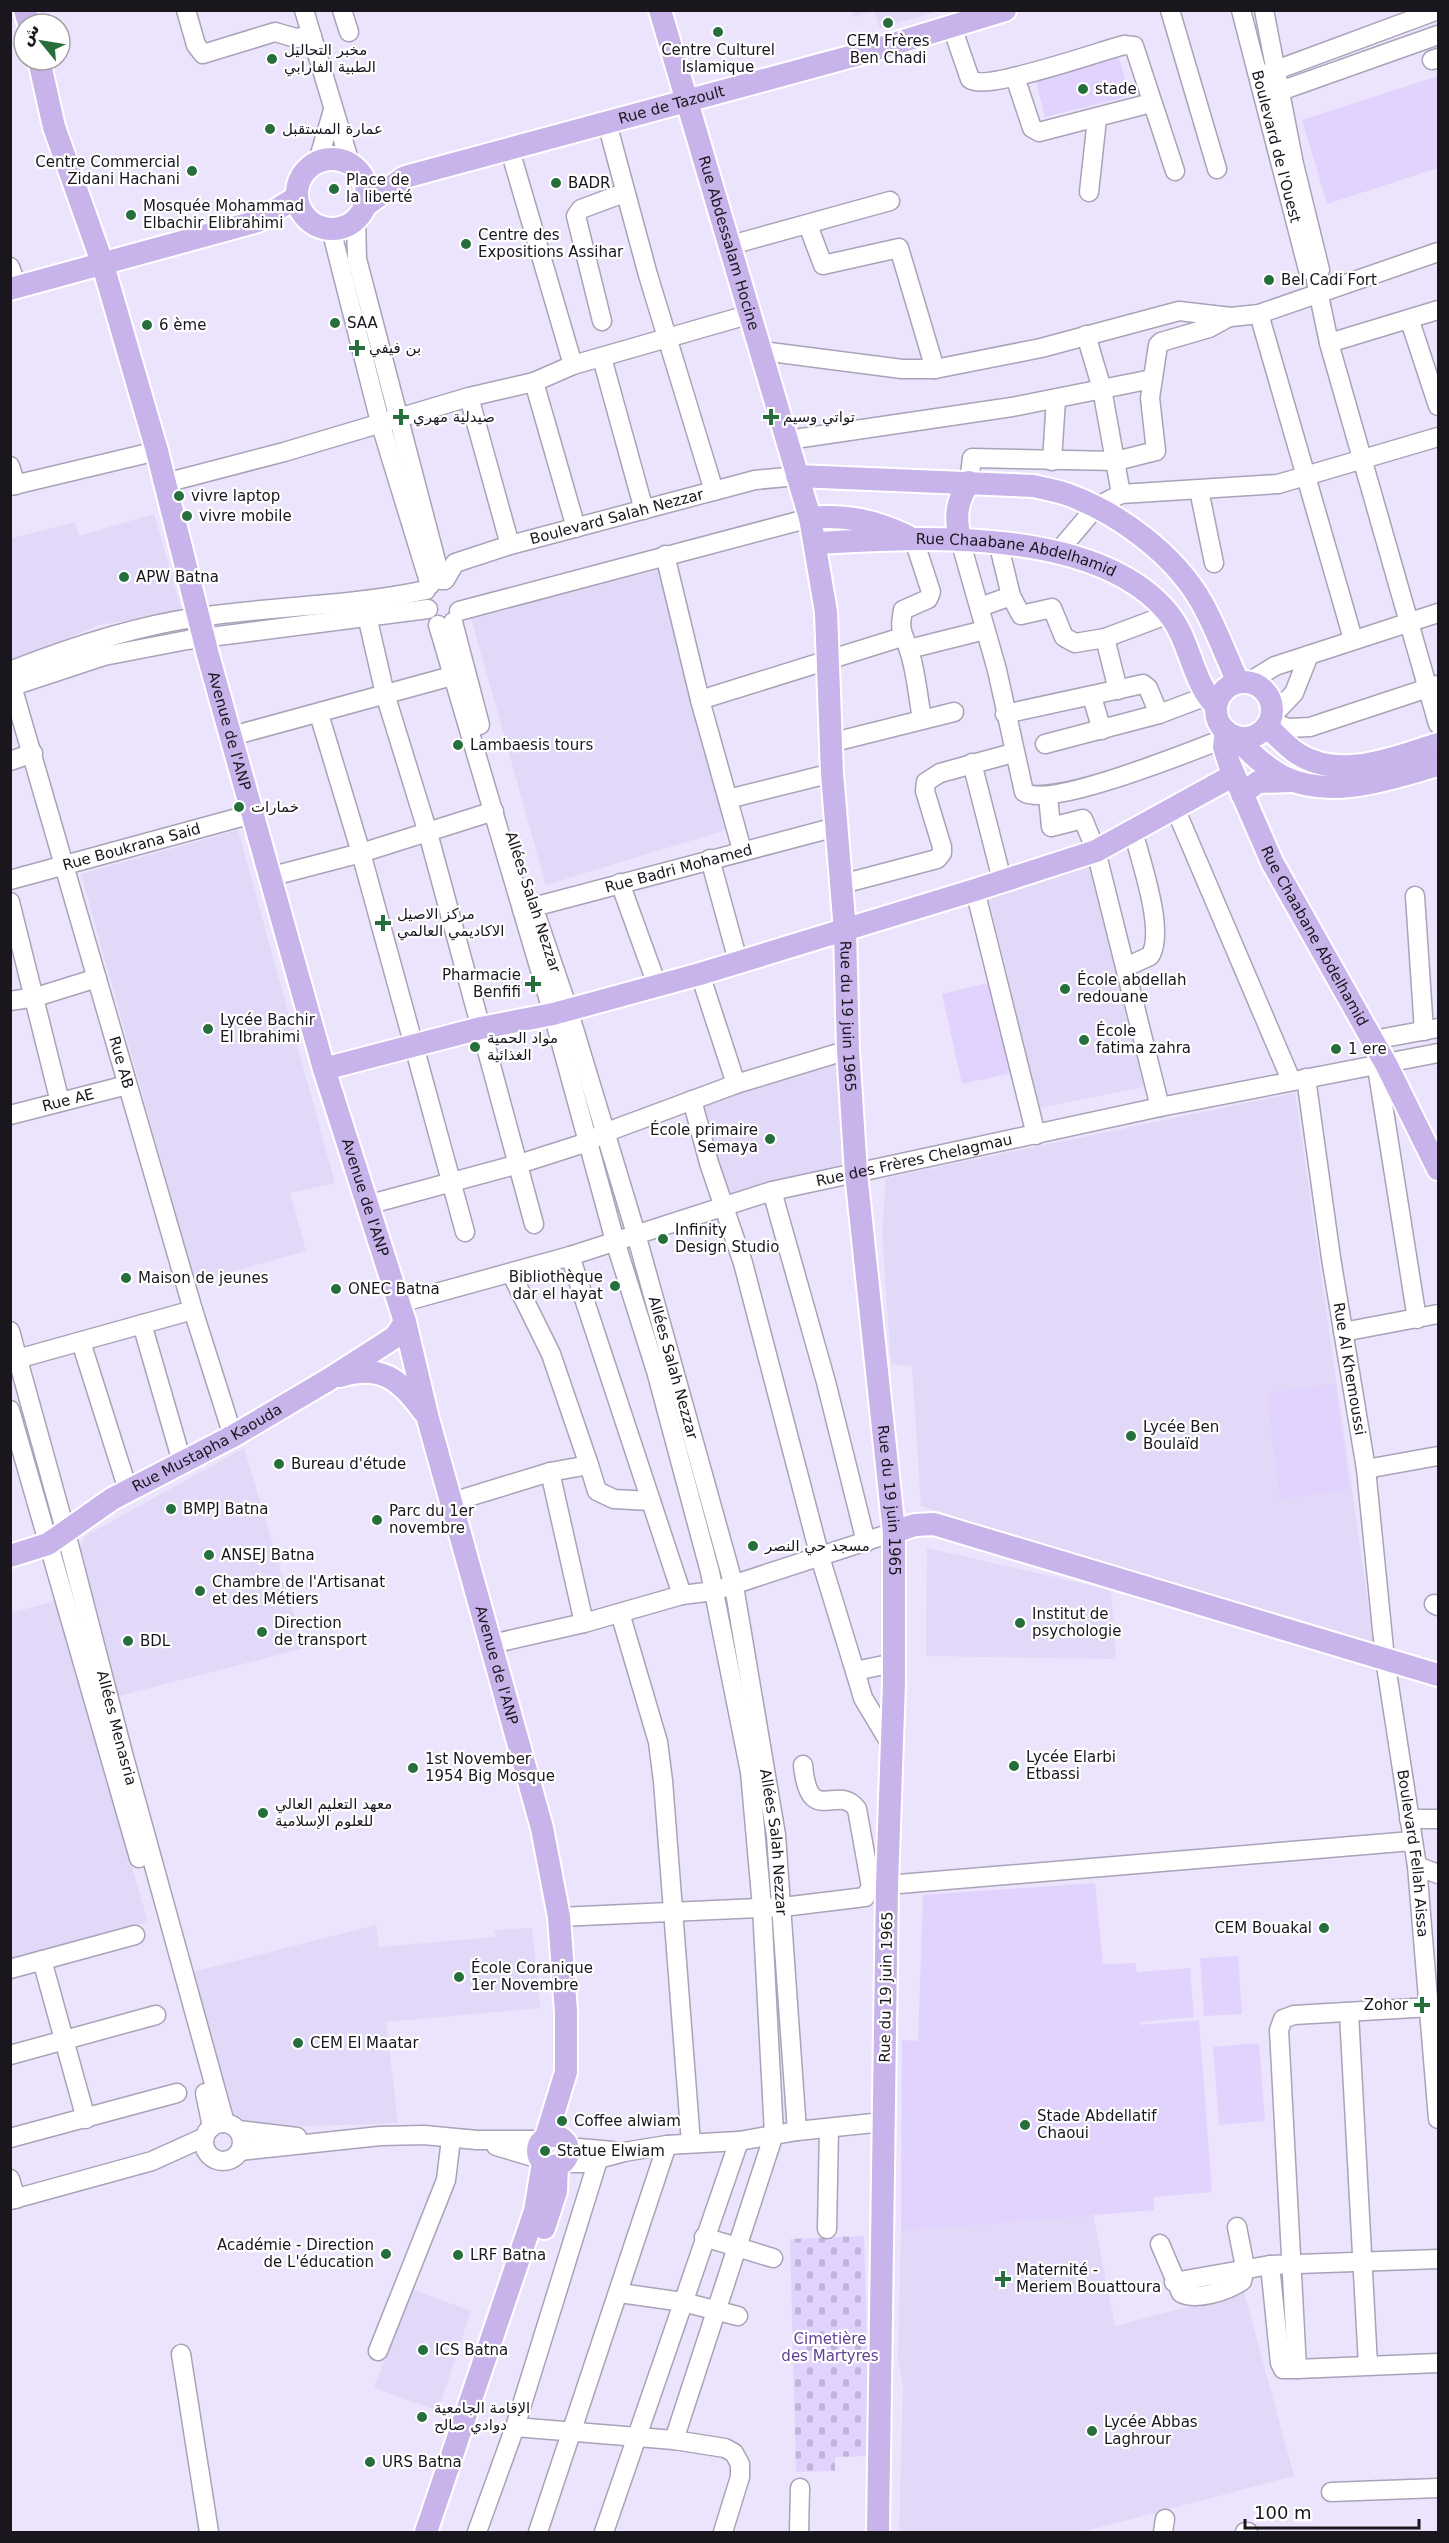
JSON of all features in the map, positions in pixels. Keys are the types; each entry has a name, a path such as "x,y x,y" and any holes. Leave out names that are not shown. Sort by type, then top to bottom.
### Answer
{"main road":[{"name":"Rue Abdessalam Hocine","path":"660,10 731,244 797,476"},
{"name":"Rue de Tazoult","path":"354,166 381,175 405,177 864,53 1005,10"},
{"name":"Avenue de l'ANP","path":"42,72 54,127 103,265 157,451 201,628 269,877 324,1069 402,1313 428,1419 542,1828 559,1917 565,2001 568,2090 553,2152"},
{"path":"258,221 322,226 345,227 361,213 367,186 354,166 329,158 318,161 302,176 297,197 304,216 322,226"},
{"name":"Rue de Tazoult","path":"361,213 405,177"},
{"path":"13,281 103,265 258,221 297,197"},
{"path":"797,476 1034,486 1069,495 1096,507 1138,534 1168,559 1188,581 1244,682"},
{"name":"Rue du 19 juin 1965","path":"797,476 816,543 826,612 830,743 845,931 848,1050 856,1173 894,1532 894,1663 887,1885 878,2532"},
{"path":"960,540 956,513 960,496 969,482"},
{"path":"810,518 847,517 870,521 914,540"},
{"name":"Rue Chaabane Abdelhamid","path":"816,543 914,540 998,542 1057,553 1112,572 1134,583 1169,614 1179,630 1211,701"},
{"path":"1238,786 1252,755 1267,724 1272,705 1268,694 1260,686 1244,682 1228,687 1211,701 1220,724 1228,735 1252,755 1274,771 1294,781"},
{"path":"1228,735 1243,738 1267,724"},
{"path":"1267,724 1298,754 1318,764 1345,767 1367,765 1438,744"},
{"name":"Rue Chaabane Abdelhamid","path":"1228,735 1238,786 1272,862 1373,1040 1382,1065 1437,1162"},
{"path":"324,1069 481,1028 561,1012 845,931 1096,851 1175,808 1238,786 1258,782 1294,781 1318,786 1353,785 1438,765"},
{"path":"328,1380 395,1337 402,1313"},
{"path":"328,1380 360,1371 383,1374 408,1390 428,1419"},
{"name":"Rue Mustapha Kaouda","path":"14,1554 233,1436 328,1380"},
{"path":"894,1532 915,1524 934,1524 1438,1675"},
{"path":"426,2532 553,2152"},
{"path":"439,2532 556,2191 553,2152"}],"street":[{"path":"186,10 196,45 203,54 275,32 296,38 312,36"},
{"path":"304,10 354,166"},
{"path":"342,10 349,32"},
{"path":"1170,10 1217,169"},
{"name":"Boulevard de l'Ouest","path":"1241,10 1308,272 1316,287"},
{"path":"1264,10 1277,68 1279,91 1320,270 1316,287 1329,343 1364,458 1409,622 1433,687 1438,724"},
{"path":"1258,78 1277,68 1438,10"},
{"path":"952,27 974,82 1016,77 1130,44 1134,46 1139,55 1151,104 1176,171"},
{"path":"1262,98 1438,35"},
{"path":"1016,77 1032,128 1036,132 1151,104"},
{"path":"318,161 331,124 334,105"},
{"path":"1089,192 1097,119"},
{"path":"607,123 624,193 714,491"},
{"path":"510,150 573,365"},
{"path":"602,321 576,216 581,209 624,193"},
{"path":"731,244 890,201"},
{"path":"361,213 357,259 399,416 444,617"},
{"path":"808,225 823,265 898,248 935,369"},
{"path":"322,226 380,422 435,584"},
{"path":"762,351 902,369 935,369 1041,348 1179,311 1231,316 1259,314 1316,287 1438,252"},
{"path":"1329,343 1410,321 1438,310"},
{"path":"165,483 284,452 399,416 534,382 573,365 751,314"},
{"path":"1259,314 1353,639"},
{"path":"969,482 972,458 1116,461 1157,449 1151,413 1152,379 1155,353 1161,342 1209,328 1231,316"},
{"path":"1410,321 1438,406"},
{"path":"1086,335 1102,389 1121,494"},
{"path":"602,358 644,510"},
{"path":"788,440 1056,399 1152,379"},
{"path":"534,382 576,528"},
{"path":"469,397 510,545"},
{"path":"1053,461 1056,399"},
{"path":"1057,553 1096,507 1121,494 1270,485 1307,477 1438,436"},
{"path":"10,466 13,485 157,451"},
{"name":"Boulevard Salah Nezzar","path":"435,584 456,563 510,545 754,480 797,476"},
{"path":"1199,490 1214,563"},
{"path":"293,617 444,617 665,555 810,518"},
{"path":"914,540 931,592 928,599 902,610 905,643 922,719"},
{"path":"960,540 997,670 1013,753 1024,792 1027,795 1048,796 1142,771 1228,735"},
{"path":"998,542 1011,596 1021,615 1052,608 1062,633 1071,643 1105,638 1169,614"},
{"path":"665,555 700,699 742,850"},
{"path":"11,681 79,644 293,617 391,597 435,584 457,588 444,617"},
{"path":"980,607 1011,596"},
{"path":"1244,682 1275,666 1438,613"},
{"path":"367,616 385,694 428,833 534,1224"},
{"name":"Allées Salah Nezzar","path":"444,617 458,674 527,909 561,1012 596,1137 636,1234 734,1586 769,1783 783,1906 797,2131"},
{"path":"700,699 829,661 905,643 985,630"},
{"path":"1105,638 1118,690"},
{"path":"1267,724 1294,693 1309,655"},
{"path":"232,736 319,714 458,674 494,811 527,909"},
{"name":"Rue AB","path":"11,681 193,1310 233,1436"},
{"path":"1005,714 1146,685 1159,714"},
{"path":"1267,724 1289,728 1310,727 1433,687"},
{"path":"1092,697 1102,730"},
{"path":"1045,744 1211,701"},
{"path":"830,743 954,712"},
{"path":"319,714 361,853 465,1232"},
{"path":"10,760 33,753"},
{"path":"842,884 922,865 940,856 942,846 925,791 926,782 932,776 1013,753"},
{"path":"972,763 1002,880"},
{"path":"728,799 832,773"},
{"path":"1048,796 1051,827 1083,819 1096,851 1160,1107"},
{"name":"Rue Al Khemoussi","path":"1175,808 1299,1079 1366,1469 1384,1659"},
{"path":"269,877 361,853 494,811"},
{"name":"Rue Boukrana Said","path":"10,880 252,814"},
{"name":"Rue Badri Mohamed","path":"527,909 836,826"},
{"path":"1126,967 1150,956 1154,943 1154,922 1133,831"},
{"path":"710,859 738,961"},
{"path":"620,884 657,985"},
{"path":"975,890 1036,1135"},
{"path":"1373,1040 1431,1029 1415,896"},
{"path":"10,902 36,997 60,1102"},
{"path":"700,974 736,1084"},
{"path":"10,1001 36,997 97,978"},
{"path":"367,1205 519,1164 736,1084 848,1050"},
{"name":"Rue des Frères Chelagmau","path":"402,1313 511,1273 570,1256 722,1204 772,1191 1160,1107 1438,1053"},
{"path":"1382,1065 1417,1319"},
{"name":"Rue AE","path":"10,1115 127,1085"},
{"path":"692,1100 722,1204 743,1263 820,1557 863,1698 890,1743"},
{"path":"596,1137 615,1241 643,1327 714,1591 750,1772 762,1907 774,2134 674,2440"},
{"path":"772,1191 826,1382 866,1542"},
{"path":"570,1256 682,1596"},
{"path":"511,1273 551,1354 597,1491 614,1499 651,1501"},
{"path":"15,1360 193,1310"},
{"path":"1343,1332 1438,1314"},
{"path":"142,1324 182,1462"},
{"path":"10,1331 55,1531 150,1874 208,2104 220,2130 242,2144 240,2151 230,2160 222,2162 209,2156 195,2155 152,2161 13,2200 10,2179"},
{"path":"81,1342 128,1491"},
{"path":"10,1410 55,1531"},
{"path":"1366,1469 1438,1456"},
{"path":"452,1502 550,1472 589,1465"},
{"path":"550,1472 584,1623"},
{"path":"492,1644 584,1623 682,1596 734,1586 894,1532"},
{"path":"620,1613 658,1742 664,1790 691,2143"},
{"name":"Boulevard Fellah Aissa","path":"1384,1659 1417,1866 1434,2016 1438,2119"},
{"path":"855,1671 894,1663"},
{"path":"559,1917 783,1906 859,1899 869,1893 871,1887 857,1809 846,1802 818,1800 811,1797 806,1789 803,1765"},
{"path":"1408,1820 1438,1819"},
{"path":"887,1885 1412,1841"},
{"path":"1417,1866 1438,1874"},
{"path":"10,1969 135,1935"},
{"path":"42,1960 86,2119"},
{"path":"1349,2013 1368,2365"},
{"path":"1298,2369 1280,2023 1286,2016 1294,2015 1349,2013 1434,2016"},
{"path":"10,2055 156,2015"},
{"path":"10,2138 177,2093"},
{"path":"553,2152 579,2164 624,2152 667,2145 739,2141 774,2134 883,2122"},
{"path":"827,2229 829,2128"},
{"path":"209,2156 204,2145 220,2130"},
{"path":"152,2161 220,2130 332,2140"},
{"path":"240,2151 332,2140 424,2135 477,2140 553,2152 624,2152"},
{"path":"378,2351 449,2180 451,2139"},
{"path":"604,2532 739,2141"},
{"path":"538,2532 620,2293 667,2145"},
{"path":"477,2532 515,2427 598,2160"},
{"path":"1237,2228 1245,2267"},
{"path":"704,2237 773,2258"},
{"path":"1160,2244 1174,2282 1245,2267 1361,2260 1438,2259"},
{"path":"1270,2265 1280,2363 1283,2369 1438,2363"},
{"path":"620,2293 683,2302 738,2316"},
{"path":"181,2354 209,2532"},
{"path":"515,2427 636,2436 725,2448 734,2454 740,2464 740,2477 723,2532"},
{"path":"799,2532 800,2488"},
{"path":"1331,2492 1438,2488"}],"shaded area":[{"name":"CEM Frères Ben Chadi","path":"842,10 938,11 880,28 874,11 853,17 852,11 842,13"},
{"path":"154,514 182,612 98,625 11,663 10,533 13,538 75,522 79,536"},
{"path":"659,570 729,829 546,885 471,618"},
{"name":"Lycée Bachir El Ibrahimi","path":"238,830 335,1183 290,1193 306,1251 195,1282 81,874"},
{"name":"École abdellah redouane","path":"1089,863 1144,1087 1039,1108 987,891"},
{"name":"École primaire Semaya","path":"838,1060 842,1174 718,1206 689,1105"},
{"name":"Lycée Ben Boulaïd","path":"1295,1093 1374,1644 1148,1580 921,1506 912,1366 891,1364 882,1232 886,1178"},
{"path":"244,1448 304,1648 119,1696 78,1551 85,1536"},
{"name":"Institut de psychologie","path":"927,1548 1111,1590 1116,1659 926,1656"},
{"path":"55,1601 148,1922 11,1961 11,1613"},
{"name":"CEM El Maatar","path":"376,1925 379,1947 495,1937 494,1930 532,1928 540,2008 386,2022 398,2123 250,2128 229,2110 189,1973"},
{"name":"Lycée Abbas Laghrour","path":"1093,2214 1115,2326 1244,2292 1294,2476 1082,2532 899,2532 903,2387 898,2358 901,2231"},
{"name":"ICS Batna","path":"411,2289 471,2311 438,2411 374,2388"}],"green space":[{"name":"stade","path":"1119,58 1130,96 1045,117 1036,81"},
{"path":"1438,76 1438,168 1327,204 1302,120"},
{"path":"992,982 1012,1073 962,1084 942,994"},
{"path":"1335,1384 1349,1490 1280,1499 1267,1393"},
{"name":"Stade Abdellatif Chaoui","path":"1095,1883 1103,1964 1135,1963 1137,1972 1190,1968 1194,2017 1141,2022 1140,2025 1199,2020 1212,2192 1154,2197 1154,2210 901,2231 902,2040 918,2041 923,1895"},
{"path":"1238,1956 1242,2014 1204,2016 1200,1958"},
{"path":"1259,2043 1265,2121 1219,2125 1213,2047"},
{"name":"Cimetière des Martyres","path":"864,2236 870,2456 835,2457 835,2471 796,2472 790,2239"}],"place":[{"name":"CEM Frères Ben Chadi","path":"888,23"},
{"name":"Centre Culturel Islamique","path":"718,32"},
{"name":"مخبر التحاليل الطبية الفارابي","path":"272,59"},
{"name":"stade","path":"1083,89"},
{"name":"عمارة المستقبل","path":"270,129"},
{"name":"Centre Commercial Zidani Hachani","path":"192,171"},
{"name":"BADR","path":"556,183"},
{"name":"Place de la liberté","path":"334,189"},
{"name":"Mosquée Mohammad Elbachir Elibrahimi","path":"131,215"},
{"name":"Centre des Expositions Assihar","path":"466,244"},
{"name":"Bel Cadi Fort","path":"1269,280"},
{"name":"SAA","path":"335,323"},
{"name":"6 ème","path":"147,325"},
{"name":"بن فيفي","path":"357,348"},
{"name":"صيدلية مهري","path":"401,417"},
{"name":"تواتي وسيم","path":"771,417"},
{"name":"vivre laptop","path":"179,496"},
{"name":"vivre mobile","path":"187,516"},
{"name":"APW Batna","path":"124,577"},
{"name":"Lambaesis tours","path":"458,745"},
{"name":"خمارات","path":"239,807"},
{"name":"مركز الاصيل الاكاديمي العالمي","path":"383,923"},
{"name":"Pharmacie Benfifi","path":"533,984"},
{"name":"École abdellah redouane","path":"1065,989"},
{"name":"Lycée Bachir El Ibrahimi","path":"208,1029"},
{"name":"École fatima zahra","path":"1084,1040"},
{"name":"مواد الحمية الغذائية","path":"475,1047"},
{"name":"1 ere","path":"1336,1049"},
{"name":"École primaire Semaya","path":"770,1139"},
{"name":"Infinity Design Studio","path":"663,1239"},
{"name":"Maison de jeunes","path":"126,1278"},
{"name":"Bibliothèque dar el hayat","path":"615,1286"},
{"name":"ONEC Batna","path":"336,1289"},
{"name":"Lycée Ben Boulaïd","path":"1131,1436"},
{"name":"Bureau d'étude","path":"279,1464"},
{"name":"BMPJ Batna","path":"171,1509"},
{"name":"Parc du 1er novembre","path":"377,1520"},
{"name":"مسجد حي النصر","path":"753,1546"},
{"name":"ANSEJ Batna","path":"209,1555"},
{"name":"Chambre de l'Artisanat et des Métiers","path":"200,1591"},
{"name":"Institut de psychologie","path":"1020,1623"},
{"name":"Direction de transport","path":"262,1632"},
{"name":"BDL","path":"128,1641"},
{"name":"Lycée Elarbi Etbassi","path":"1014,1766"},
{"name":"1st November 1954 Big Mosque","path":"413,1768"},
{"name":"معهد التعليم العالي للعلوم الإسلامية","path":"263,1813"},
{"name":"CEM Bouakal","path":"1324,1928"},
{"name":"École Coranique 1er Novembre","path":"459,1977"},
{"name":"Zohor","path":"1422,2005"},
{"name":"CEM El Maatar","path":"298,2043"},
{"name":"Coffee alwiam","path":"562,2121"},
{"name":"Stade Abdellatif Chaoui","path":"1025,2125"},
{"name":"Statue Elwiam","path":"545,2151"},
{"name":"Académie - Direction de L'éducation","path":"386,2254"},
{"name":"LRF Batna","path":"458,2255"},
{"name":"Maternité - Meriem Bouattoura","path":"1003,2279"},
{"name":"ICS Batna","path":"423,2350"},
{"name":"الإقامة الجامعية دوادي صالح","path":"422,2417"},
{"name":"Lycée Abbas Laghrour","path":"1092,2431"},
{"name":"URS Batna","path":"370,2462"}]}
